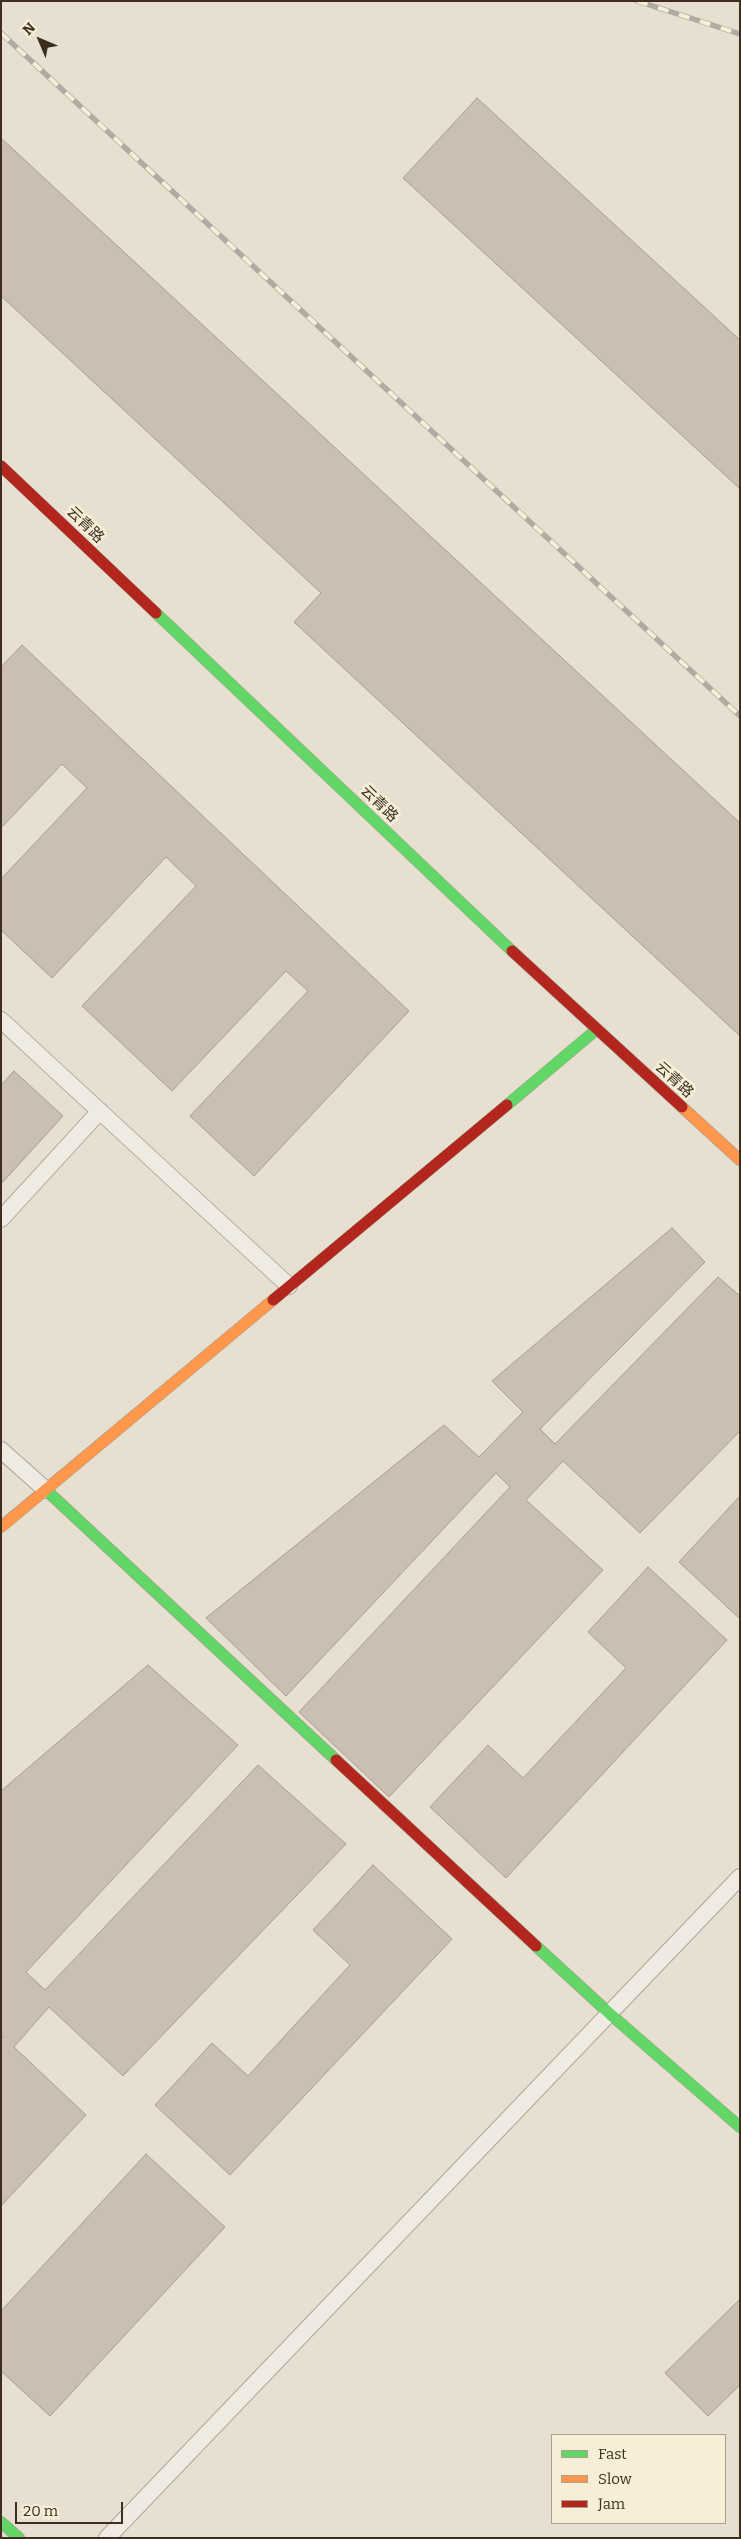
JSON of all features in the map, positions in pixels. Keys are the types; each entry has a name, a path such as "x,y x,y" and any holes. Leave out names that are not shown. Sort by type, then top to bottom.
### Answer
{"street":[{"name":"云青路","path":"1,466 596,1030 740,1160"},
{"path":"1,1528 596,1030"},
{"path":"46,1490 610,2014 740,2128"},
{"path":"1,2522 19,2538"}],"lane":[{"path":"1,1020 289,1286"},
{"path":"1,1219 100,1111"},
{"path":"1,1450 46,1490"},
{"path":"108,2538 740,1877"}],"building":[{"path":"477,98 740,340 740,489 403,178"},
{"path":"1,138 740,823 740,1036 294,622 321,593 1,296"},
{"path":"22,645 409,1011 254,1176 190,1116 308,991 286,971 172,1091 82,1006 196,886 166,857 52,978 1,930 1,879 87,788 62,764 1,828 1,667"},
{"path":"14,1071 63,1116 1,1184 1,1085"},
{"path":"672,1228 705,1262 540,1429 555,1444 718,1277 740,1296 740,1431 640,1533 563,1461 526,1500 603,1570 389,1797 299,1712 510,1487 496,1473 286,1696 206,1618 444,1425 479,1457 523,1412 492,1381"},
{"path":"740,1496 740,1619 679,1562"},
{"path":"648,1567 727,1640 506,1878 430,1807 488,1745 523,1778 626,1668 588,1632"},
{"path":"148,1665 238,1745 26,1972 45,1990 258,1765 346,1844 123,2076 49,2007 14,2047 86,2115 1,2206 1,2039 3,2037 1,2035 1,1791"},
{"path":"373,1865 452,1939 230,2175 155,2105 212,2043 248,2076 350,1965 313,1930"},
{"path":"146,2154 225,2227 50,2416 1,2371 1,2311"},
{"path":"740,2299 740,2385 708,2416 665,2373"}],"railway":[{"path":"637,1 740,34"},
{"path":"1,33 740,716"}],"traffic: fast":[{"path":"156,613 512,951"},
{"path":"507,1105 596,1030"},
{"path":"46,1490 336,1760"},
{"path":"536,1946 610,2014 740,2127"},
{"path":"1,2522 19,2538"}],"traffic: slow":[{"path":"682,1107 740,1160"},
{"path":"1,1527 273,1300"}],"traffic: jam":[{"path":"1,466 156,613"},
{"path":"512,951 682,1107"},
{"path":"273,1300 507,1105"},
{"path":"336,1760 536,1946"}]}
